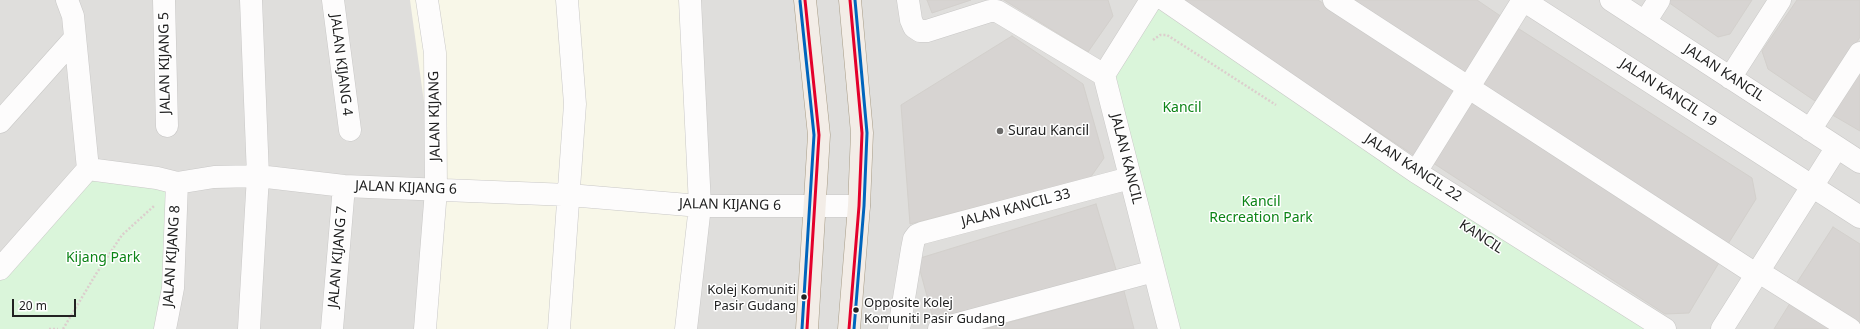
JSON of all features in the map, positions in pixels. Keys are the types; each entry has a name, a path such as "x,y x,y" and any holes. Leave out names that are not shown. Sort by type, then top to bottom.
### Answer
{"main road":[{"path":"805,0 819,135 816,206 807,329"},
{"path":"849,329 859,206 862,133 850,0"}],"street":[{"path":"0,269 88,169 73,16 67,0"},
{"name":"JALAN KIJANG 5","path":"164,0 167,126"},
{"path":"249,329 258,176 251,0"},
{"name":"JALAN KIJANG 4","path":"333,0 350,130"},
{"name":"JALAN KIJANG","path":"425,329 436,190 435,53 427,0"},
{"path":"559,329 575,104 567,0"},
{"path":"686,329 700,206 690,0"},
{"path":"908,0 911,20 914,27 920,31 927,31 990,11 997,11 1104,75 1151,0"},
{"name":"JALAN KANCIL 22","path":"1165,0 1416,172 1665,329"},
{"path":"1334,0 1758,274 1850,329"},
{"path":"1416,172 1523,0"},
{"name":"JALAN KANCIL 19","path":"1523,0 1860,217"},
{"name":"JALAN KANCIL","path":"1611,0 1860,162"},
{"path":"1645,22 1659,0"},
{"path":"1730,78 1780,0"},
{"path":"0,122 75,38"},
{"path":"1810,130 1860,53"},
{"name":"JALAN KANCIL","path":"1104,75 1169,329"},
{"path":"1722,329 1837,147"},
{"name":"JALAN KIJANG 6","path":"88,169 157,178 178,184 214,177 258,176 344,186 569,195 700,206 859,206"},
{"name":"JALAN KANCIL 33","path":"899,329 914,239 922,233 1130,178"},
{"name":"JALAN KIJANG 8","path":"165,329 173,288 178,184"},
{"name":"JALAN KIJANG 7","path":"332,329 344,186"},
{"path":"939,329 1154,272"}],"path":[{"path":"1148,44 1160,35 1167,35 1279,107"},
{"path":"63,329 96,274 122,235 178,184"},
{"path":"49,329 58,329"}],"shaded area":[{"path":"0,0 1860,0 1860,329 0,329"},
{"name":"Kolej Komuniti Pasir Gudang","path":"410,0 690,0 700,206 686,329 425,329 436,190"}],"green space":[{"name":"Kancil Recreation Park","path":"1150,0 1663,329 1169,329 1104,75"},
{"name":"Kijang Park","path":"88,169 177,183 165,329 0,329 0,269"}],"building":[{"path":"927,0 971,0 932,13"},
{"path":"1004,0 1108,0 1113,16 1088,52"},
{"path":"1182,0 1318,0 1458,90 1415,156 1183,4"},
{"path":"1346,0 1477,0 1502,17 1465,79"},
{"path":"1669,0 1752,0 1730,34 1718,37 1668,2"},
{"path":"1797,0 1860,0 1860,37 1818,103 1768,69 1762,51"},
{"path":"1516,27 1752,178 1756,199 1728,244 1477,86"},
{"name":"Surau Kancil","path":"1012,36 1083,84 1104,158 1090,178 910,224 901,105"},
{"path":"1860,64 1860,131 1829,113"},
{"path":"1468,95 1720,261 1689,313 1665,314 1430,161"},
{"path":"1096,204 1117,273 935,326 917,259"},
{"path":"1833,227 1860,244 1860,325 1796,284"},
{"path":"1124,291 1134,329 985,329"},
{"path":"1792,300 1839,329 1774,329"}],"transit line":[{"path":"805,0 819,135 807,329"},
{"path":"849,329 859,206 862,133 850,0"},
{"path":"854,329 864,206 867,133 855,0"},
{"path":"800,1 814,135 802,329"}],"place":[{"name":"Surau Kancil","path":"1000,131"},
{"name":"Kolej Komuniti Pasir Gudang","path":"804,297"},
{"name":"Opposite Kolej Komuniti Pasir Gudang","path":"856,310"}],"park label":[{"name":"Kancil","path":"1182,108"}]}
